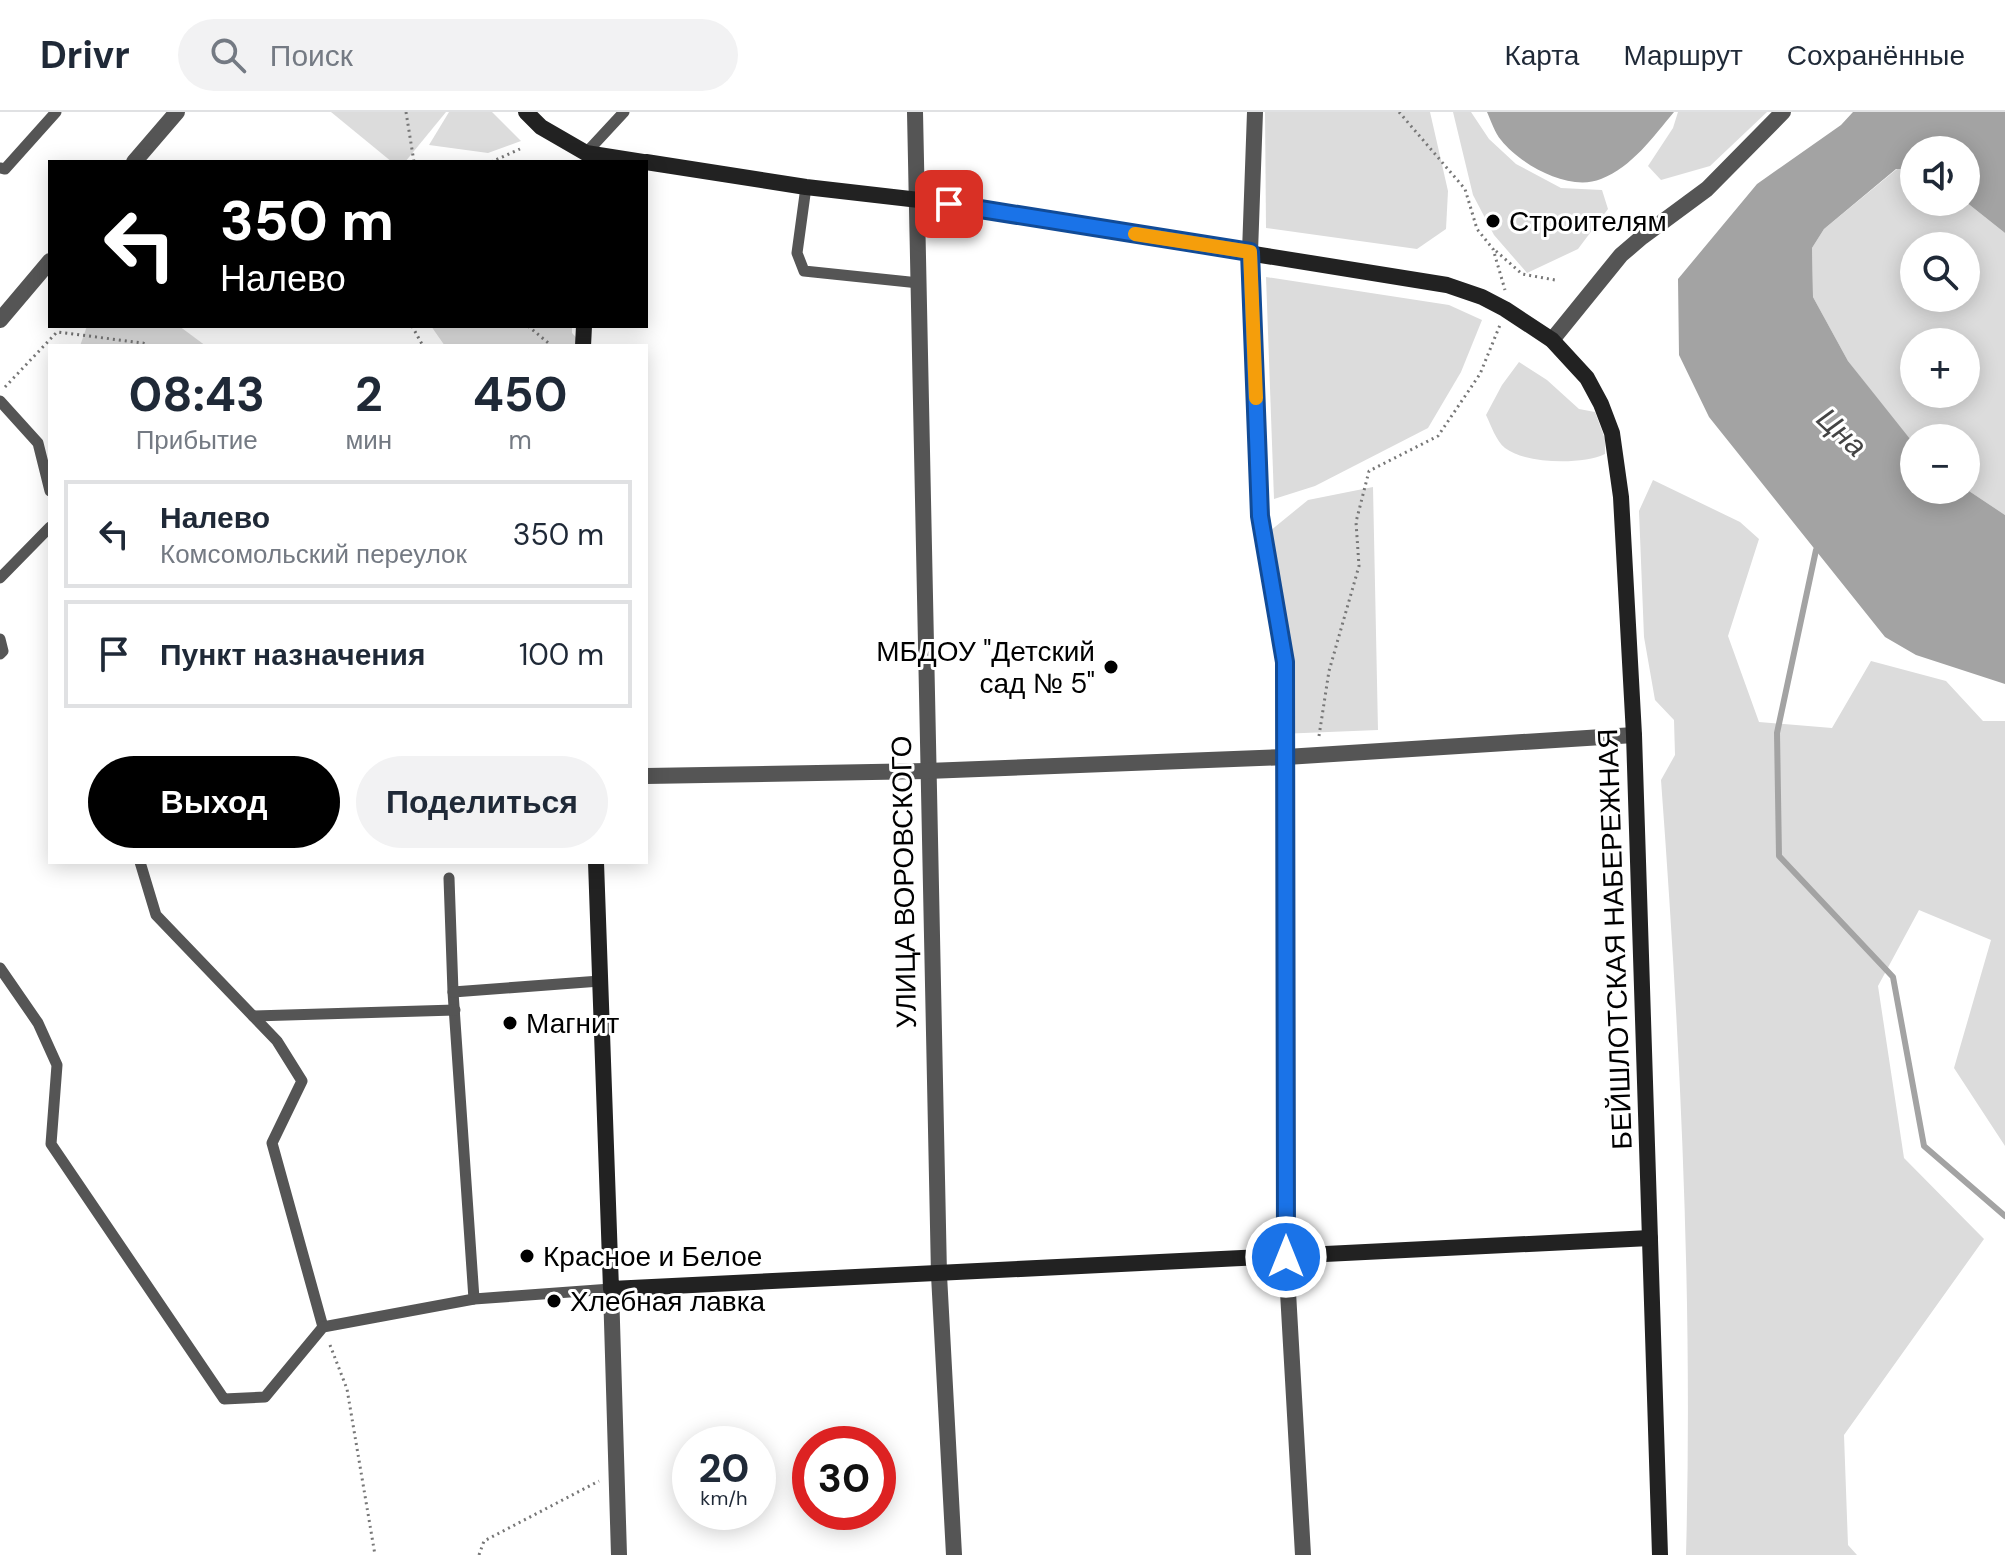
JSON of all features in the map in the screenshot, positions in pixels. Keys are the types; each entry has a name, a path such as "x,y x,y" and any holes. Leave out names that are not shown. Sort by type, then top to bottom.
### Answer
{"street":[{"path":"136,160 176,112"},
{"path":"526,112 541,127 586,158"},
{"name":"УЛИЦА ВОРОВСКОГО","path":"915,112 939,1275 954,1555"},
{"path":"1255,112 1250,252 1260,516 1285,662 1286,1257 1303,1555"},
{"path":"1552,340 1621,255 1707,189 1783,112"},
{"name":"БЕЙШЛОТСКАЯ НАБЕРЕЖНАЯ","path":"586,158 616,160"},
{"name":"БЕЙШЛОТСКАЯ НАБЕРЕЖНАЯ","path":"648,162 806,187 919,200 1447,285 1505,309 1552,340 1587,378 1612,433 1621,497 1634,735 1660,1555"},
{"path":"0,320 48,263"},
{"path":"648,776 927,771 1286,757 1634,735"},
{"path":"596,864 619,1555"},
{"path":"611,1289 1650,1238"}],"lane":[{"path":"0,168 5,169 56,112"},
{"path":"586,158 624,112"},
{"path":"806,187 797,253 804,271 919,283"},
{"path":"0,401 38,443 48,483"},
{"path":"0,578 48,529"},
{"path":"0,639 3,651 0,654"},
{"path":"141,864 156,915 277,1041 302,1081 272,1143 323,1327"},
{"path":"449,878 453,992 474,1299"},
{"path":"0,968 38,1023 57,1065 51,1144 224,1399 265,1397 323,1327 474,1299 611,1289"},
{"path":"453,992 600,981"},
{"path":"253,1016 455,1010"}],"path":[{"path":"406,112 414,160"},
{"path":"1399,112 1465,189 1477,229 1493,249 1522,274 1555,280"},
{"path":"495,160 520,149"},
{"path":"1316,755 1329,671 1359,566 1356,522 1369,471 1438,436 1480,374 1505,309 1505,286 1493,249"},
{"path":"530,328 550,344"},
{"path":"0,393 57,332 135,344"},
{"path":"323,1327 347,1389 375,1555"},
{"path":"479,1555 484,1541 616,1473"}],"shaded area":[{"path":"331,112 446,112 407,160 390,160"},
{"path":"449,112 492,112 521,141 488,153 429,145"},
{"path":"1265,112 1430,112 1448,191 1446,229 1417,249 1266,228"},
{"path":"1453,112 1471,112 1489,139 1516,164 1561,188 1602,190 1608,209 1578,249 1527,273 1494,235 1473,195"},
{"path":"1678,112 1767,112 1710,166 1661,180 1648,166 1673,128"},
{"path":"1897,169 1900,169 1900,216 1980,216 1980,213 2005,233 2005,515 1980,498 1980,424 1900,424 1900,428 1848,361 1813,297 1812,248 1824,229"},
{"path":"1266,277 1449,305 1482,320 1461,372 1428,428 1315,486 1274,499"},
{"path":"86,328 182,328 203,344 81,344"},
{"path":"432,328 572,328 572,333 582,344 444,344"},
{"path":"1519,362 1547,380 1579,409 1595,412 1605,439 1605,454 1583,460 1540,460 1514,453 1502,445 1486,415"},
{"path":"1653,480 1740,522 1759,539 1728,636 1759,722 1832,728 1871,661 1946,681 1983,721 2005,721 2005,1146 1954,1068 1991,940 1919,910 1878,986 1904,1158 1984,1239 1844,1435 1848,1545 1857,1555 1686,1555 1688,1361 1683,1167 1661,780 1675,755 1674,720 1655,700 1644,637 1639,511"},
{"path":"1373,487 1378,730 1279,734 1289,661 1265,535 1308,500"}],"water":[{"path":"1487,112 1674,112 1623,167 1601,179 1575,182 1546,174 1521,158 1499,137"},
{"name":"Цна","path":"1853,112 2005,112 2005,233 1980,213 1980,136 1900,136 1900,169 1896,169 1824,229 1812,248 1813,297 1848,361 1900,426 1900,504 1980,504 1980,498 2005,515 2005,684 1916,655 1885,637 1709,417 1679,355 1678,279 1757,184 1841,125"}],"waterway":[{"path":"1816,550 1777,733 1779,856 1893,977 1924,1146 2005,1216"}],"slow traffic":[{"path":"1135,234 1250,252 1256,398"}],"place":[{"name":"Строителям","path":"1493,221"},
{"name":"МБДОУ \"Детский сад № 5\"","path":"1111,667"},
{"name":"Магнит","path":"510,1023"},
{"name":"Красное и Белое","path":"527,1256"},
{"name":"Хлебная лавка","path":"554,1301"}],"route":[{"path":"949,204 1250,252 1260,516 1285,662 1286,1257"}]}
